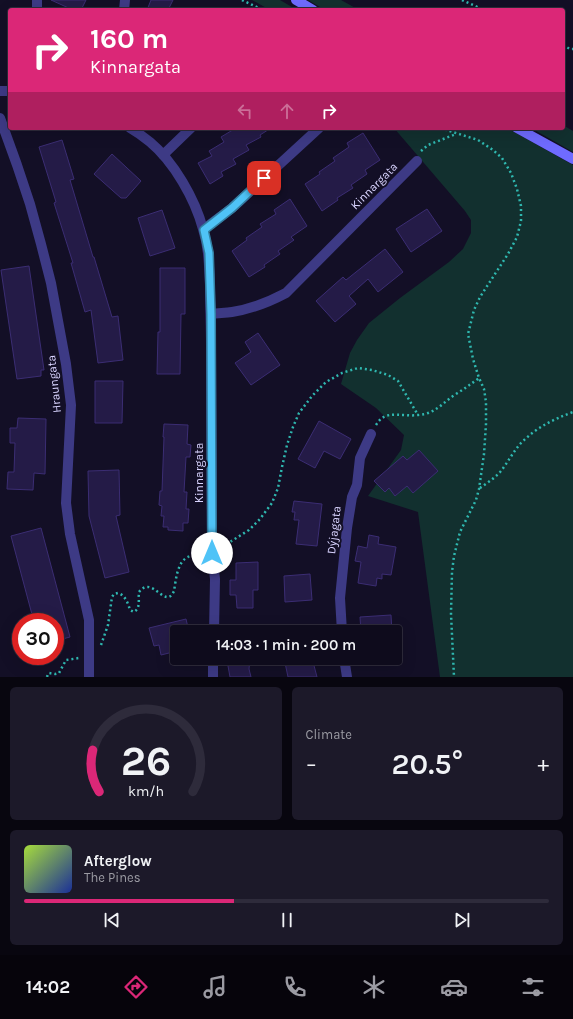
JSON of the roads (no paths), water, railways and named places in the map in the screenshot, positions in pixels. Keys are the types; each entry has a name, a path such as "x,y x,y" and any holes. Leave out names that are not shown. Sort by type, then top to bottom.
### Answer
{"main road":[{"path":"296,0 310,8"},
{"path":"521,130 573,159"}],"street":[{"name":"Hraungata","path":"0,118 18,164 41,244 52,290 66,364 71,405 66,503 70,534 89,620 89,677"},
{"name":"Kinnargata","path":"133,130 151,142 175,170 185,186 204,230 209,253 211,314 212,553 215,579 214,625"},
{"path":"163,156 189,130"},
{"path":"204,230 232,208 317,130"},
{"name":"Kinnargata","path":"211,314 246,309 260,305 286,293 418,161"},
{"name":"Dýjagata","path":"342,625 340,598 348,520 352,497 357,485 360,458 372,434"},
{"path":"213,665 213,677"},
{"path":"345,665 347,677"}]}
